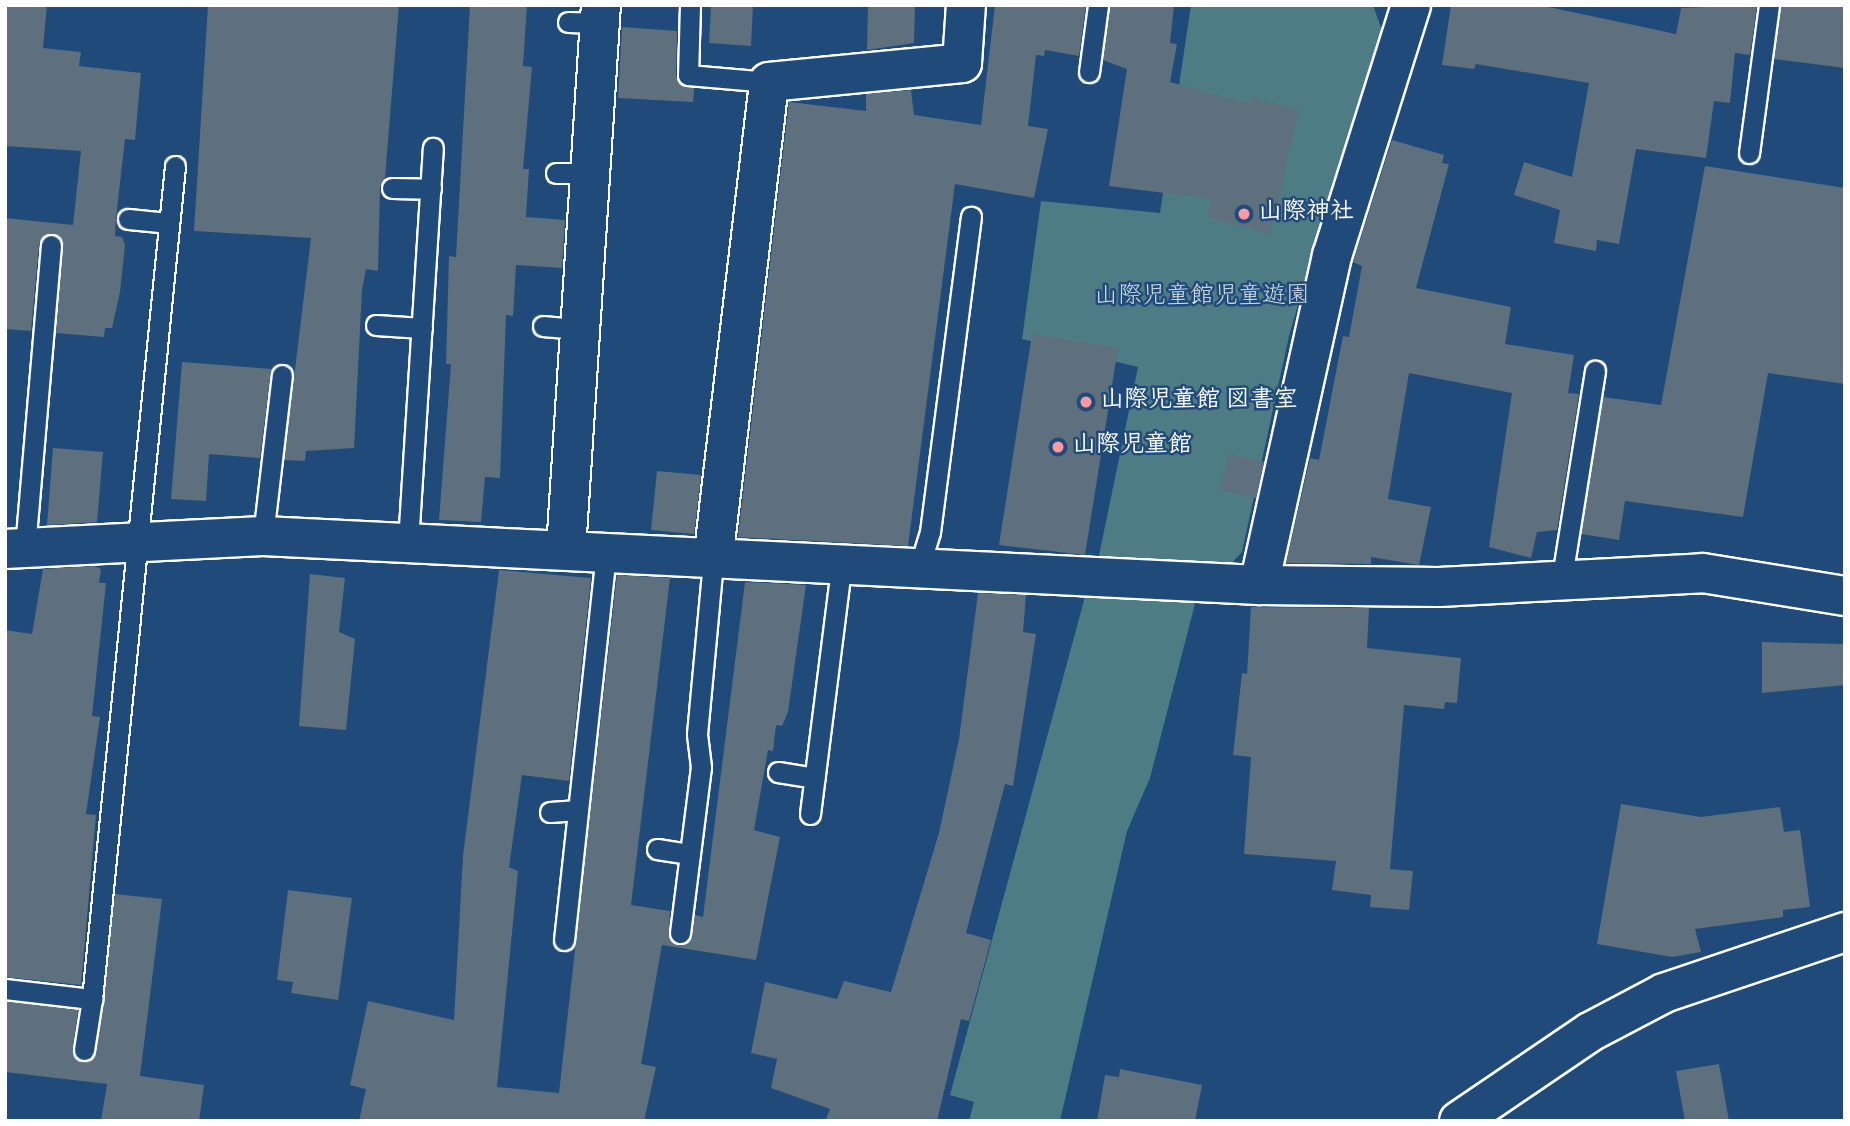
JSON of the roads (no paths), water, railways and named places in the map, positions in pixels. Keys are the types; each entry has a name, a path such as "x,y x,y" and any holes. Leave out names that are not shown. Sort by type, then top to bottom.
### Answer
{"street":[{"path":"713,560 769,82 962,62 966,5"},
{"path":"1259,585 1332,256 1411,5"},
{"path":"566,550 581,329 573,173 590,17"},
{"path":"15,549 137,540 263,536 566,550 841,568 1259,585 1439,587 1562,576 1703,573 1845,596"},
{"path":"1459,1121 1590,1032 1664,993 1845,932"}],"lane":[{"path":"690,5 688,75 769,82"},
{"path":"1089,72 1098,5"},
{"path":"1749,153 1769,5"},
{"path":"408,542 433,148"},
{"path":"84,1050 92,999 137,540 147,487 149,342 175,166"},
{"path":"392,188 431,189"},
{"path":"918,571 930,532 971,217"},
{"path":"128,219 168,223"},
{"path":"15,549 51,245"},
{"path":"376,325 422,328"},
{"path":"543,326 581,329"},
{"path":"1562,576 1595,371"},
{"path":"263,536 282,375"},
{"path":"564,940 606,553"},
{"path":"680,933 690,854 713,560"},
{"path":"810,814 841,568"},
{"path":"778,772 815,778"},
{"path":"550,812 578,810"},
{"path":"657,849 690,854"},
{"path":"5,989 92,999"}],"place":[{"name":"山際神社","path":"1244,214"},
{"name":"山際児童館 図書室","path":"1086,402"},
{"name":"山際児童館","path":"1058,447"}],"park label":[{"name":"山際児童館児童遊園","path":"1202,298"}]}
